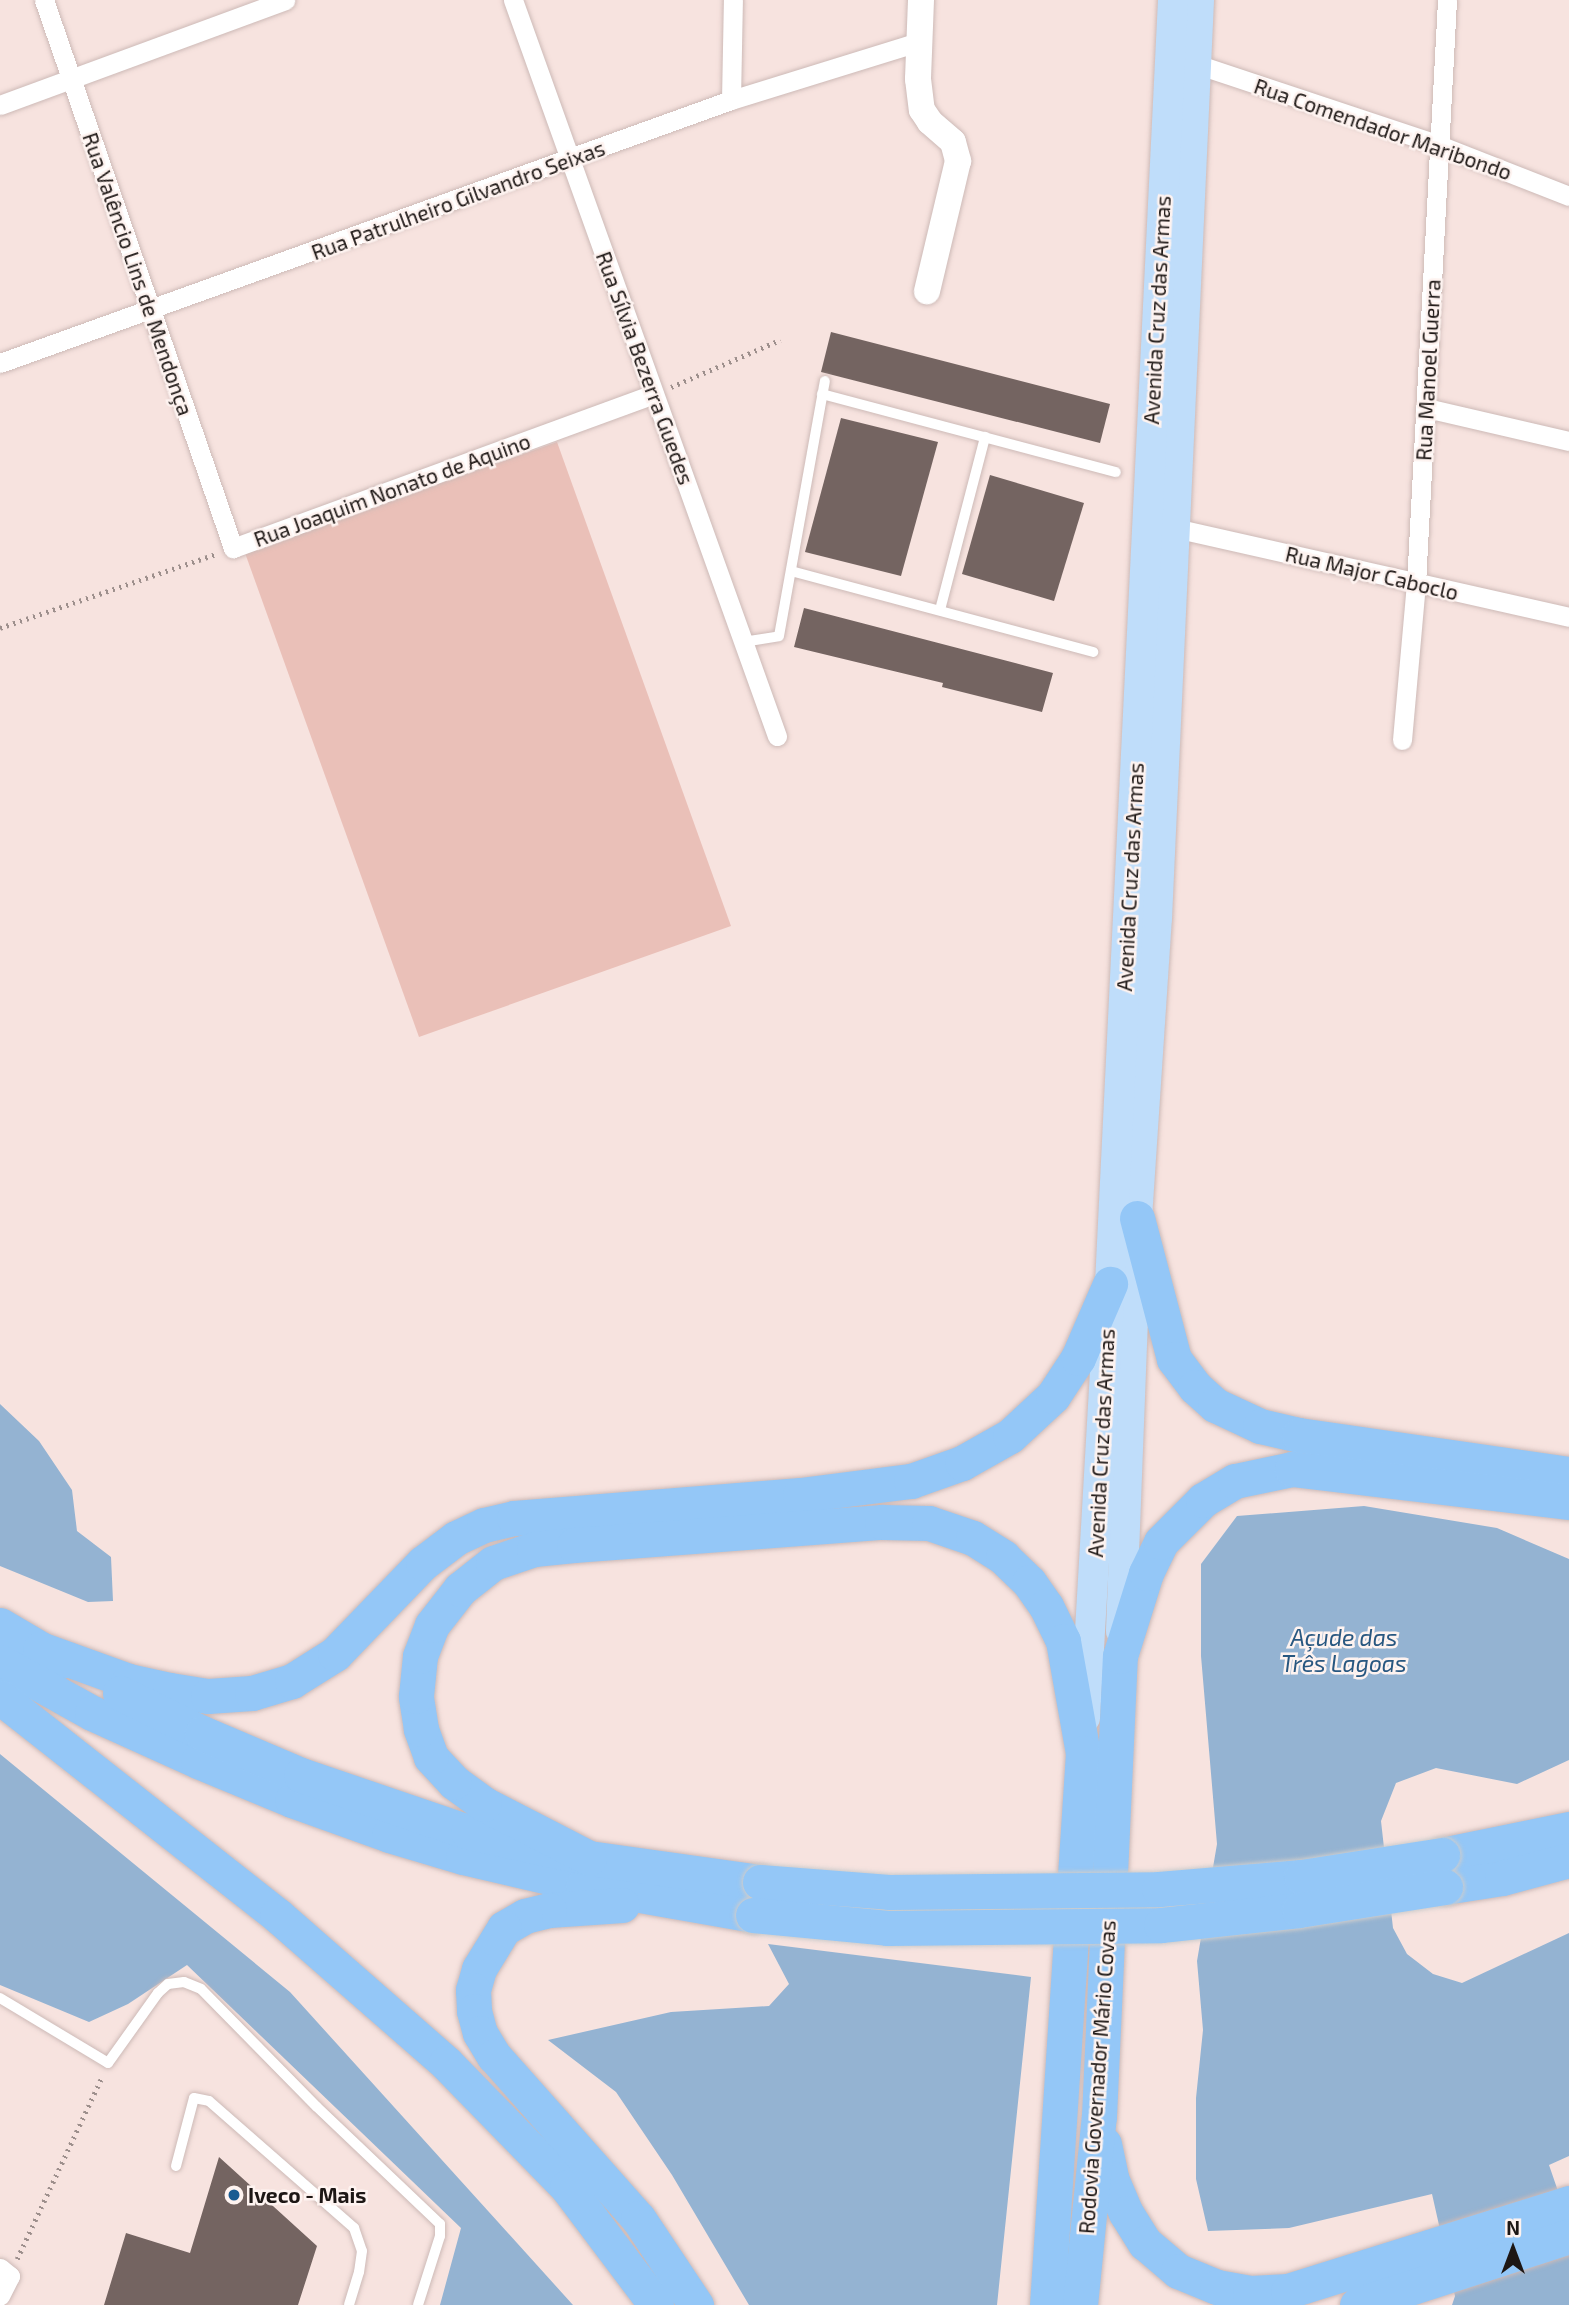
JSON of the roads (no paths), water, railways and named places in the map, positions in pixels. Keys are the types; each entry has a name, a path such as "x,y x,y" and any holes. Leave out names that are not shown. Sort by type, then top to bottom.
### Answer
{"highway":[{"path":"1137,1218 1174,1359 1195,1387 1215,1405 1260,1426 1299,1436 1569,1474"},
{"path":"40,1649 129,1681 170,1690 208,1696 252,1693 292,1681 335,1654 423,1563 456,1538 484,1525 514,1518 787,1496 911,1481 962,1463 1010,1436 1053,1396 1079,1358 1110,1284"},
{"name":"Rodovia Governador Mário Covas","path":"1080,2305 1099,2116 1120,1656 1146,1573 1161,1542 1203,1500 1235,1481 1292,1469 1569,1502"},
{"path":"589,1858 484,1804 454,1782 431,1757 421,1729 416,1696 420,1656 432,1625 460,1589 493,1563 534,1549 882,1522 929,1523 973,1538 1012,1565 1046,1606 1063,1641 1083,1753 1047,2305"},
{"name":"Rodovia Governador Mário Covas","path":"0,1625 144,1706 301,1775 468,1832 756,1898 889,1892 1159,1889 1301,1877 1444,1871 1569,1829"},
{"path":"0,1662 92,1713 198,1761 292,1800 388,1835 463,1857 667,1902"},
{"path":"0,1698 277,1914 446,2063 567,2187 656,2305"},
{"path":"1503,1878 1569,1860"},
{"path":"1444,1871 1503,1878 1569,1873"},
{"path":"696,2305 638,2218 494,2056 480,2033 474,2011 473,1990 489,1948 504,1928 525,1916 549,1910 756,1898"},
{"path":"1099,2116 1111,2178 1126,2213 1145,2243 1178,2271 1217,2287 1251,2293 1288,2291 1569,2236"},
{"path":"1357,2305 1439,2260 1569,2203"}],"main road":[{"name":"Avenida Cruz das Armas","path":"1083,1753 1110,1284 1173,0"},
{"name":"Avenida Cruz das Armas","path":"1120,1656 1137,1218 1157,918 1199,0"}],"street":[{"name":"Rua Valêncio Lins de Mendonça","path":"44,0 149,311 233,548"},
{"path":"0,105 285,0"},
{"name":"Rua Sílvia Bezerra Guedes","path":"513,0 776,736"},
{"path":"732,100 733,0"},
{"path":"921,0 918,42 922,110 930,122 953,142 958,161 927,291"},
{"name":"Rua Manoel Guerra","path":"1402,740 1416,584 1447,0"},
{"name":"Rua Patrulheiro Gilvandro Seixas","path":"0,363 732,100 918,42"},
{"name":"Rua Comendador Maribondo","path":"1196,64 1439,145 1569,196"},
{"name":"Rua Joaquim Nonato de Aquino","path":"233,548 654,394"},
{"path":"1426,408 1569,440"},
{"name":"Rua Major Caboclo","path":"1175,528 1569,617"},
{"path":"0,2296 5,2272"}],"lane":[{"path":"743,642 779,636 825,381"},
{"path":"822,394 1116,472"},
{"path":"940,611 985,437"},
{"path":"791,571 1093,652"},
{"path":"0,1998 108,2063 158,1993 169,1984 184,1982 201,1989 309,2099 440,2224 440,2236 418,2305"},
{"path":"176,2166 194,2098 209,2101 354,2228 362,2251 349,2305"}],"water":[{"path":"0,1404 39,1441 72,1490 77,1531 111,1557 113,1601 88,1602 0,1566"},
{"name":"Açude das Três Lagoas","path":"1364,1506 1497,1528 1569,1559 1569,1760 1517,1784 1436,1768 1396,1783 1381,1821 1393,1928 1407,1954 1433,1974 1462,1983 1569,1933 1569,2156 1549,2165 1569,2223 1569,2305 1452,2305 1455,2296 1432,2194 1289,2228 1208,2231 1196,2179 1196,2098 1203,2030 1197,1961 1217,1844 1201,1656 1201,1564 1237,1516"},
{"path":"0,1754 290,1992 573,2305 440,2305 461,2228 187,1965 128,2004 89,2022 0,1985"},
{"path":"768,1944 1031,1977 997,2305 749,2305 672,2175 616,2092 548,2040 671,2012 769,2006 789,1984"}],"place":[{"name":"Iveco - Mais","path":"234,2195"}]}
